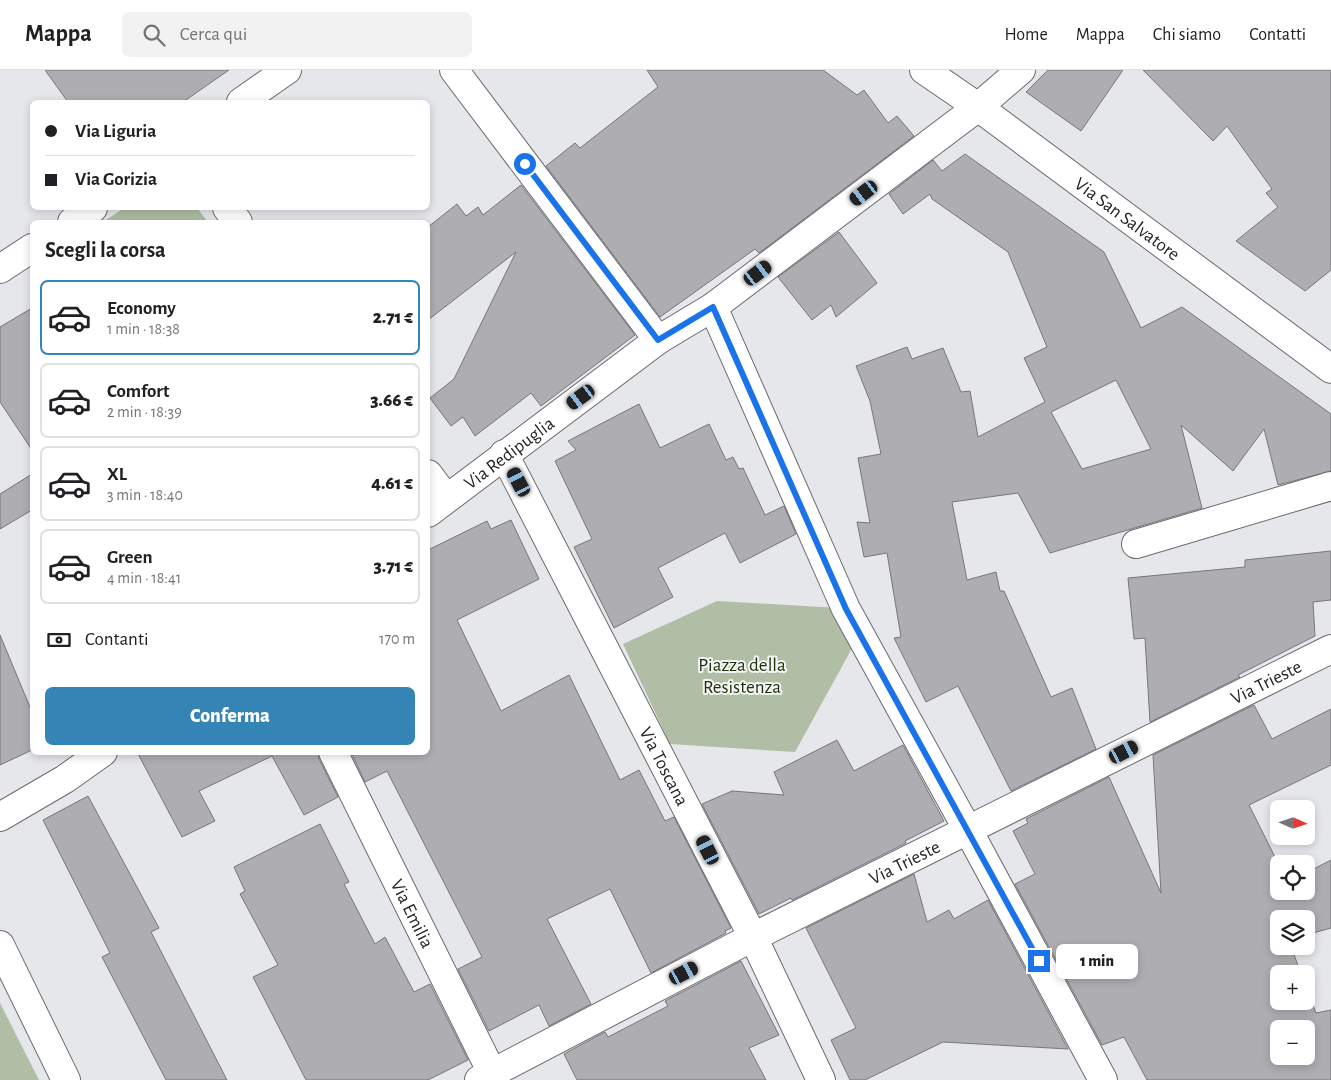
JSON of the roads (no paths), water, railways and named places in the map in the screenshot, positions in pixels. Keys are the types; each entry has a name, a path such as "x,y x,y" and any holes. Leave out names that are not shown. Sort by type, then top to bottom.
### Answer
{"street":[{"path":"244,100 287,70"},
{"path":"454,70 658,340"},
{"name":"Via San Salvatore","path":"924,70 1331,369"},
{"name":"Via Redipuglia","path":"437,505 658,340 713,307 978,108 1021,70"},
{"path":"75,220 90,210"},
{"path":"229,210 236,220"},
{"path":"0,269 30,249"},
{"path":"713,307 846,609 968,829 1102,1080"},
{"name":"Via Toscana","path":"504,454 753,937 821,1080"},
{"path":"430,481 437,505"},
{"path":"1136,544 1331,486"},
{"name":"Via Trieste","path":"486,1077 753,937 1331,649"},
{"path":"0,817 65,779 99,755"},
{"name":"Via Emilia","path":"334,755 486,1077"},
{"path":"0,945 66,1080"}],"park label":[{"name":"Piazza della Resistenza","path":"742,675"}]}
